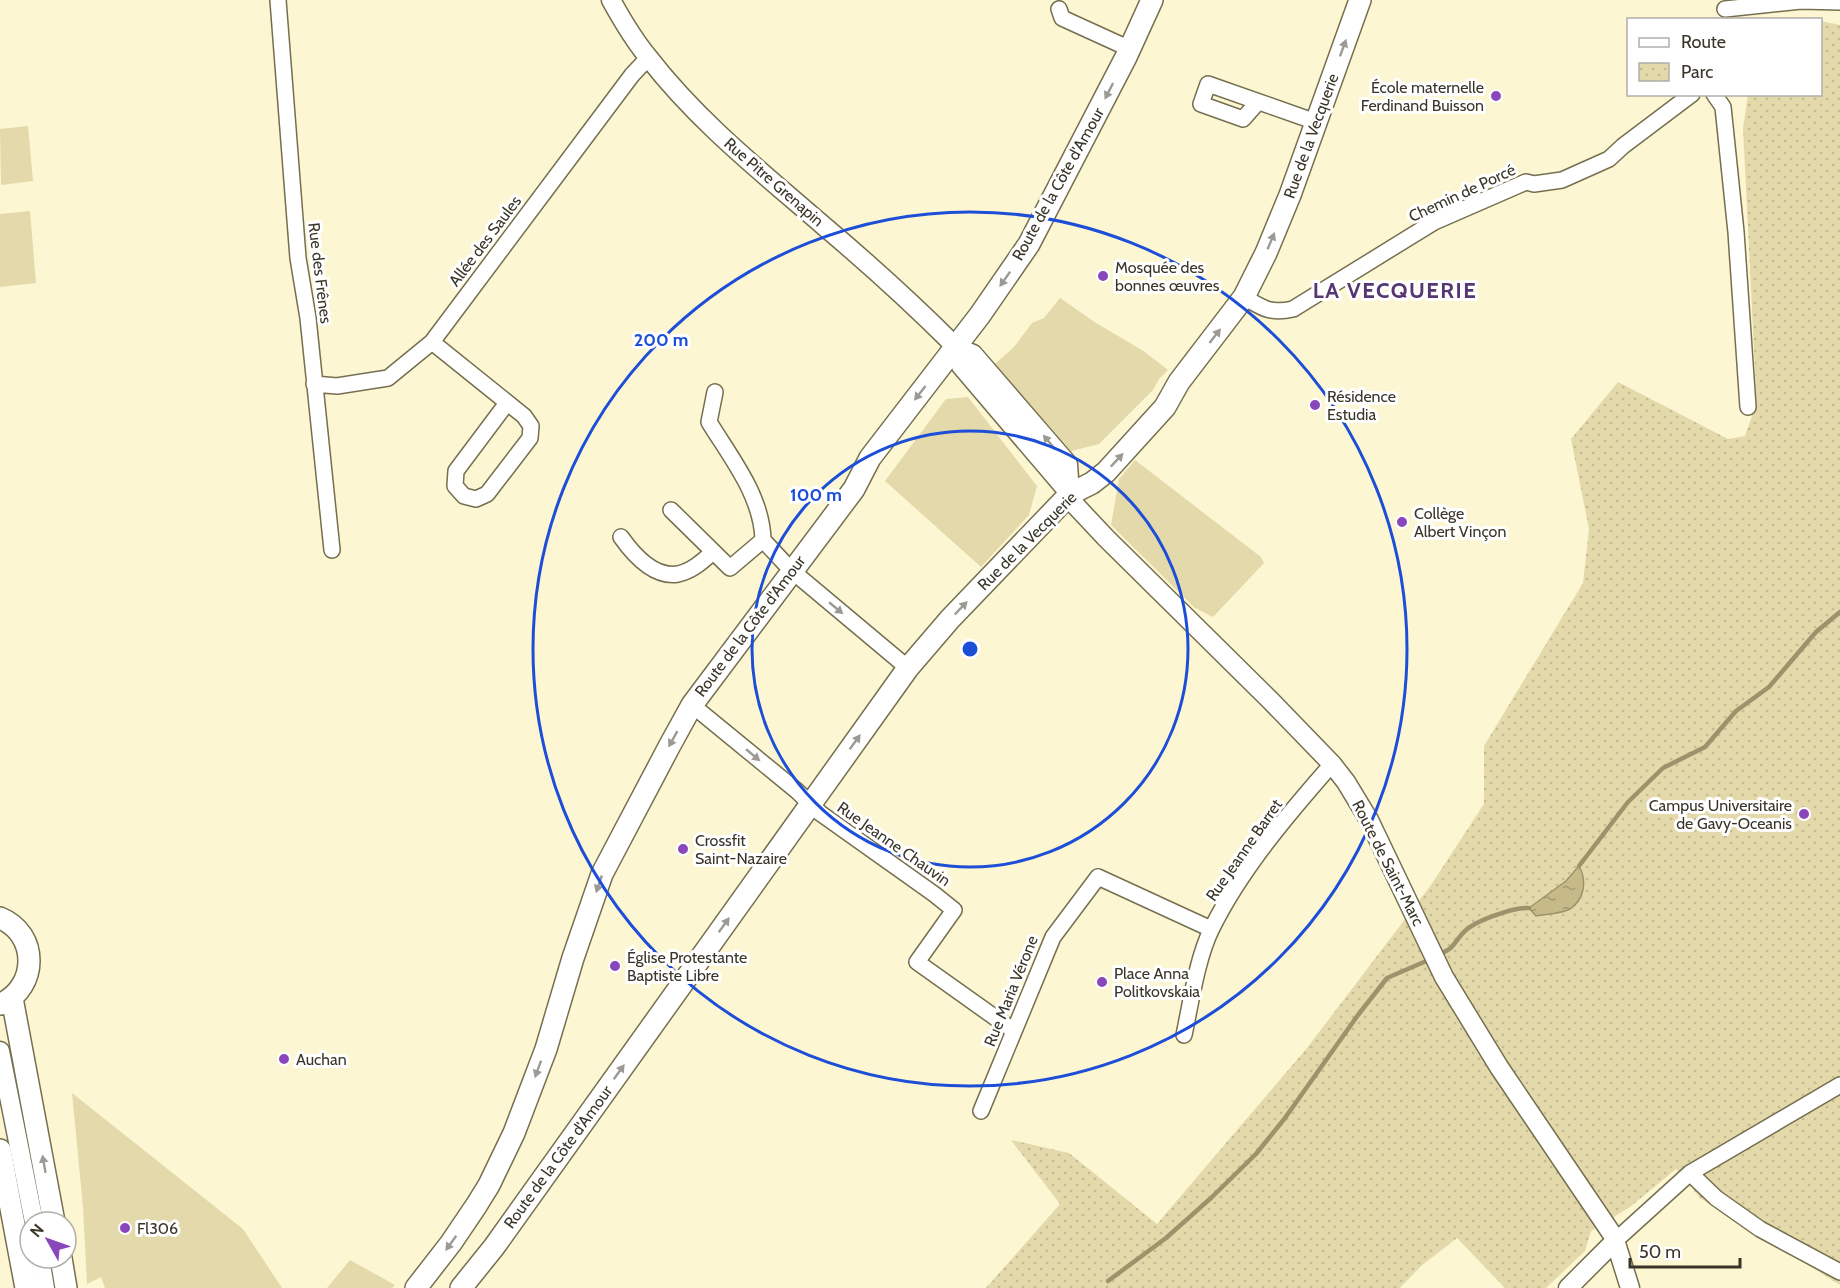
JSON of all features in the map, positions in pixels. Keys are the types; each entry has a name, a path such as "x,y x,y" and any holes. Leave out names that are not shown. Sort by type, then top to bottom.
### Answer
{"main road":[{"name":"Route de la Côte d'Amour","path":"416,1288 476,1206 489,1185 514,1133 546,1048 573,958 602,874 692,705 791,570 854,489 870,458 956,347 1029,244 1130,49 1152,0"},
{"name":"Rue de la Vecquerie","path":"653,1024 908,668 950,619 1070,494 1092,483 1106,472 1165,407 1179,382 1244,297 1275,233 1360,0"},
{"path":"1,916 20,932 29,953 30,964 27,977 21,988 6,1001 18,1024 52,1210"},
{"name":"Route de la Côte d'Amour","path":"460,1288 494,1247 653,1024"},
{"path":"0,1150 26,1288"},
{"path":"63,1270 66,1288"}],"street":[{"name":"Rue des Frênes","path":"279,0 298,258 308,318 332,550"},
{"name":"Rue Pitre Grenapin","path":"610,0 648,58 682,97 740,154 828,229 956,347 973,354 1068,464 1070,494"},
{"path":"1725,10 1801,2 1840,2"},
{"path":"1059,9 1062,18 1130,49"},
{"name":"Allée des Saules","path":"314,384 337,386 388,378 432,342 632,75 648,58"},
{"name":"Chemin de Porcé","path":"1244,297 1268,310 1279,312 1293,309 1434,222 1526,182 1534,184 1562,180 1609,159 1689,96"},
{"path":"1715,96 1723,107 1736,232 1748,407"},
{"path":"1258,102 1316,122"},
{"path":"432,342 524,416 531,426 530,438 487,494 476,499 464,496 455,486 456,471 507,403"},
{"path":"715,392 709,422 750,489 762,523 763,540 791,570 908,668"},
{"name":"Route de Saint-Marc","path":"1070,494 1076,506 1106,538 1332,764 1346,782 1369,820 1442,972 1499,1067 1616,1240 1630,1288"},
{"path":"671,510 730,568 763,540"},
{"path":"621,537 633,555 657,570 677,574 696,566 713,552"},
{"path":"692,705 810,804"},
{"name":"Rue Jeanne Barret","path":"1184,1035 1196,979 1211,929 1243,876 1287,816 1332,764"},
{"name":"Rue Jeanne Chauvin","path":"810,804 954,910 917,962 1014,1031"},
{"name":"Rue Maria Vérone","path":"981,1111 1053,937 1098,877 1211,929"},
{"path":"0,1051 31,1210"},
{"path":"1822,1096 1840,1074"},
{"path":"1568,1288 1616,1240 1690,1173 1840,1085"},
{"path":"1690,1173 1716,1198 1760,1229 1840,1272"},
{"path":"42,1270 45,1288"}],"green space":[{"path":"1822,21 1840,25 1840,1285 1700,1198 1676,1169 1630,1207 1591,1231 1585,1251 1546,1288 1505,1288 1457,1238 1421,1266 1400,1288 986,1288 1060,1204 1011,1140 1069,1153 1157,1224 1307,1048 1431,885 1484,804 1484,746 1583,583 1589,529 1571,439 1618,382 1728,439 1745,436 1752,416 1756,390 1743,128 1748,96 1822,96"},
{"path":"28,126 33,181 1,185 0,129"},
{"path":"30,211 36,283 0,287 0,214"},
{"path":"1060,298 1096,323 1142,350 1168,370 1153,390 1099,444 1071,451 995,364 1014,347 1032,323 1044,318"},
{"path":"968,397 1037,486 1029,515 981,567 885,481 946,399"},
{"path":"1135,460 1261,557 1264,563 1213,617 1195,608 1111,525 1119,479"},
{"path":"72,1093 243,1229 282,1288 105,1288 101,1277 87,1284 83,1207"},
{"path":"350,1260 395,1285 392,1288 327,1288"}],"water":[{"path":"1579,866 1584,883 1582,895 1575,905 1562,912 1536,916 1529,908 1566,881"}],"waterway":[{"path":"1579,866 1628,802 1663,768 1705,747 1736,711 1769,687 1816,632 1840,612"},
{"path":"1438,955 1451,948 1463,933 1475,924 1504,912 1529,908"},
{"path":"1108,1281 1166,1238 1256,1154 1387,978 1431,959"}],"place":[{"name":"École maternelle Ferdinand Buisson","path":"1496,96"},
{"name":"Mosquée des bonnes œuvres","path":"1103,276"},
{"name":"Résidence Estudia","path":"1315,405"},
{"name":"Collège Albert Vinçon","path":"1402,522"},
{"name":"Campus Universitaire de Gavy-Oceanis","path":"1804,814"},
{"name":"Crossfit Saint-Nazaire","path":"683,849"},
{"name":"Église Protestante Baptiste Libre","path":"615,966"},
{"name":"Place Anna Politkovskaia","path":"1102,982"},
{"name":"Auchan","path":"284,1059"},
{"name":"Fl306","path":"125,1228"}],"district":[{"name":"LA VECQUERIE","path":"1395,290"}]}
